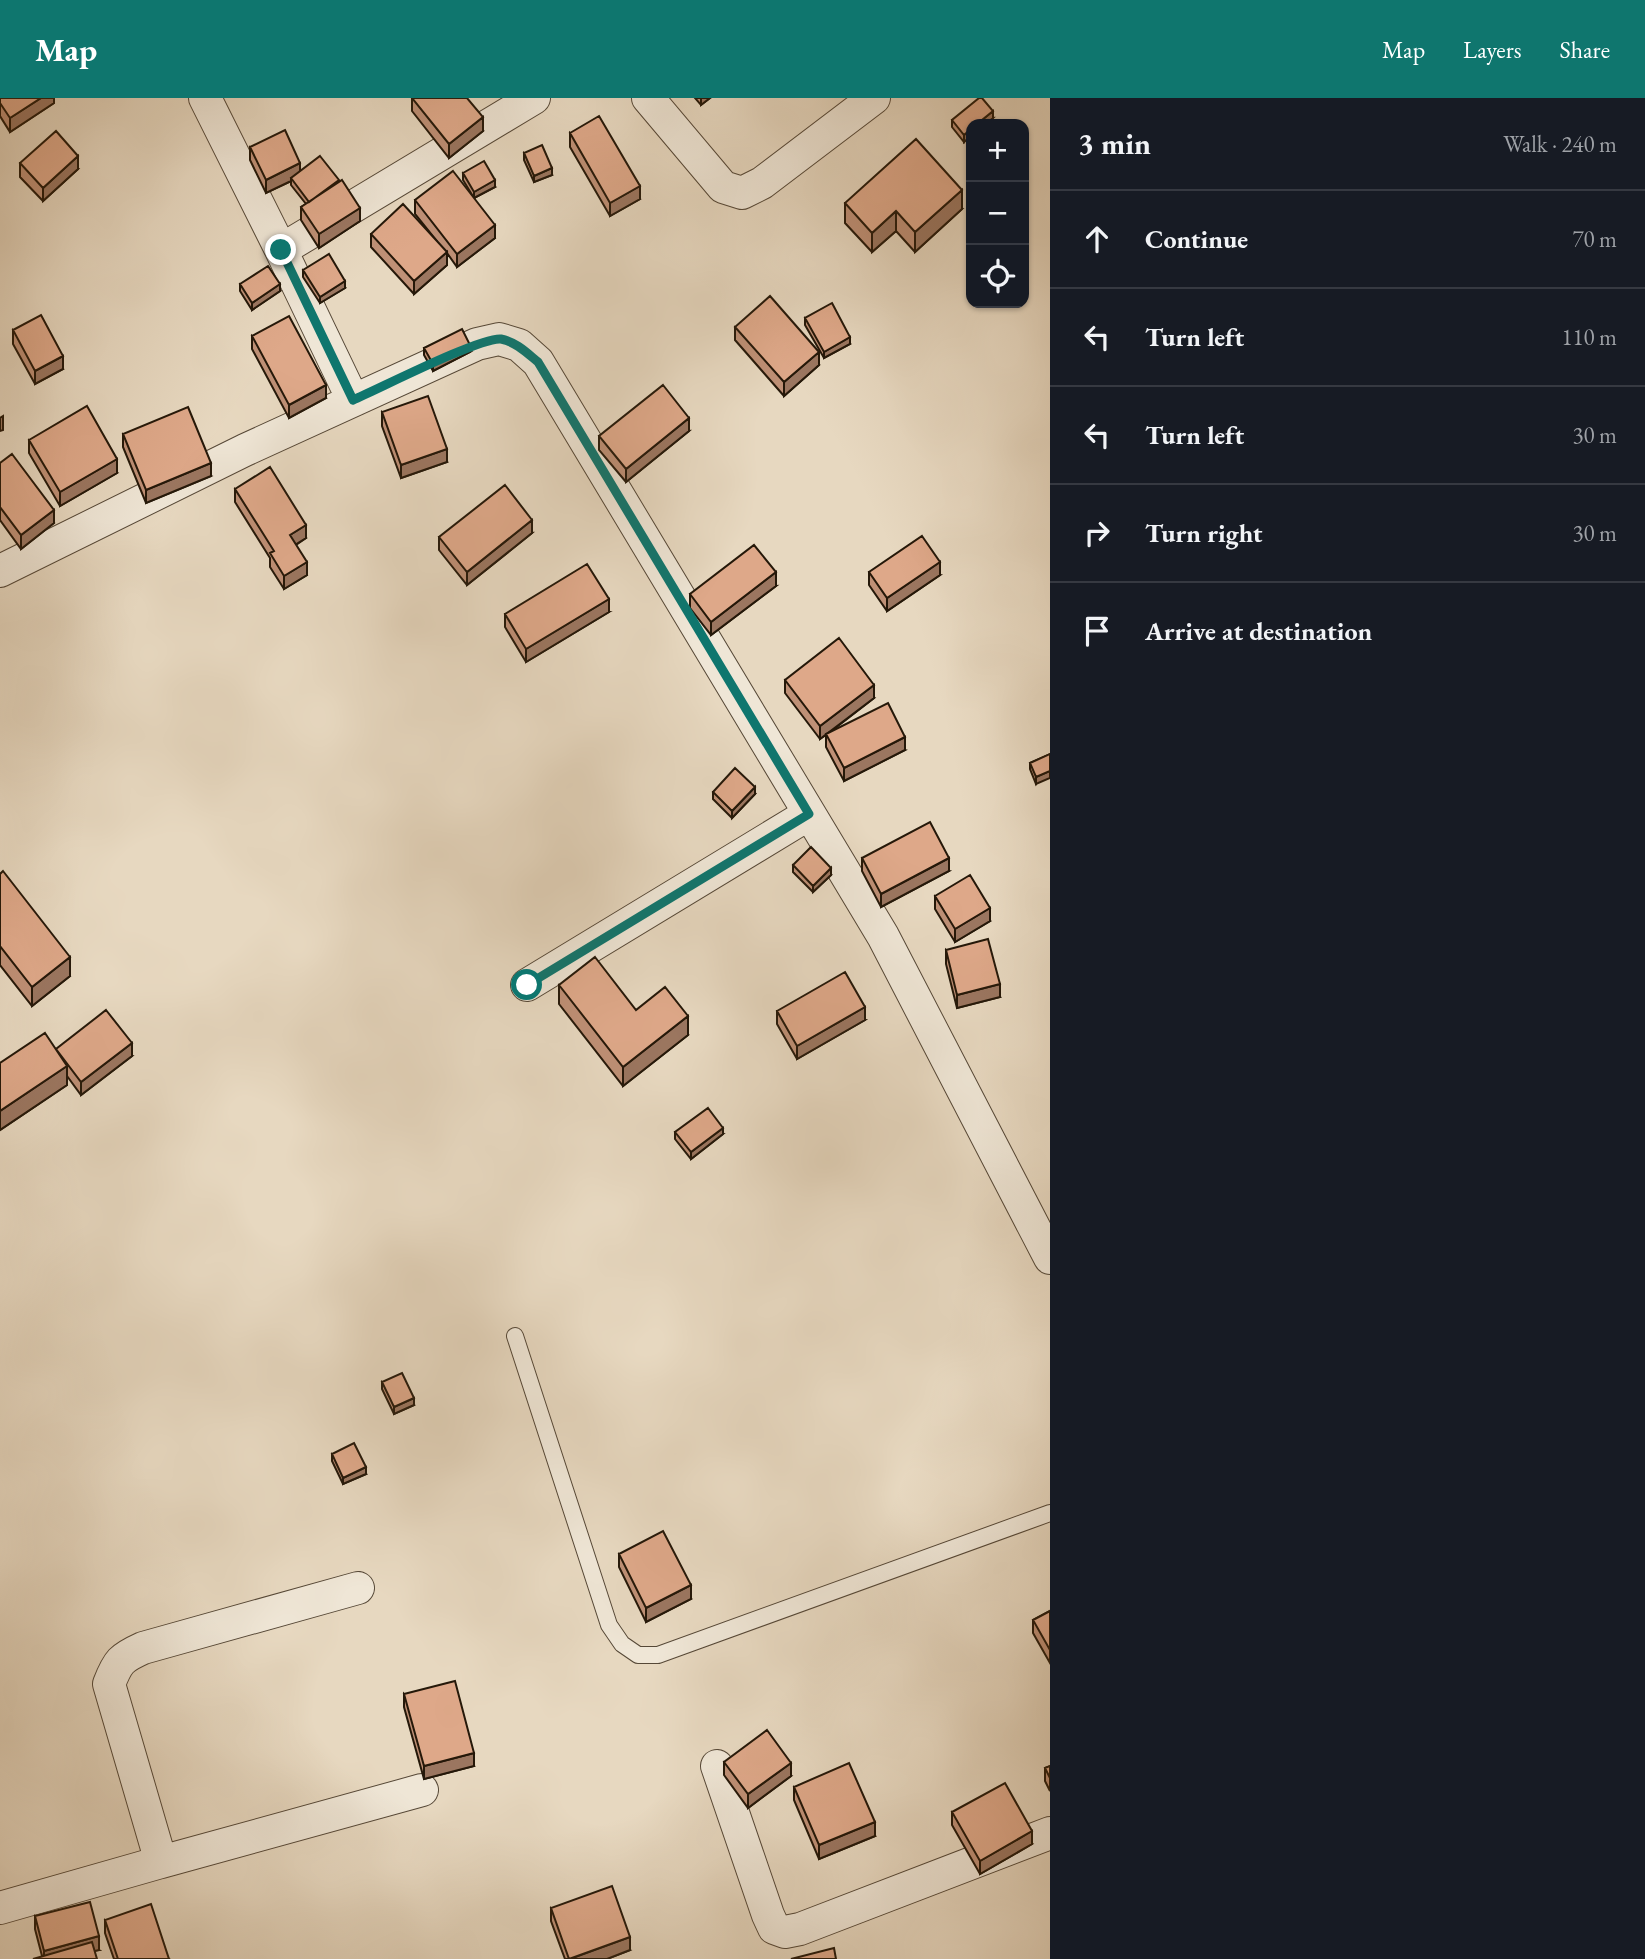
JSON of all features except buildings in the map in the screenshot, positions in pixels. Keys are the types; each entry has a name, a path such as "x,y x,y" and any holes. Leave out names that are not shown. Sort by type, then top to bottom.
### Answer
{"street":[{"path":"205,98 353,400"},
{"path":"281,250 534,98"},
{"path":"648,98 723,187 742,193 762,183 874,98"},
{"path":"2,563 477,344 499,339 519,345 538,362 883,936 1050,1258"},
{"path":"527,985 809,814"},
{"path":"161,1862 109,1684 116,1665 143,1648 358,1588"},
{"path":"717,1766 768,1915 774,1928 785,1932 800,1929 1050,1833"},
{"path":"0,1908 422,1790"}],"lane":[{"path":"515,1336 609,1625 622,1644 638,1655 658,1655 1050,1513"}],"route":[{"path":"281,250 353,400 477,344 499,339 519,345 538,362 809,814 527,985"}]}
